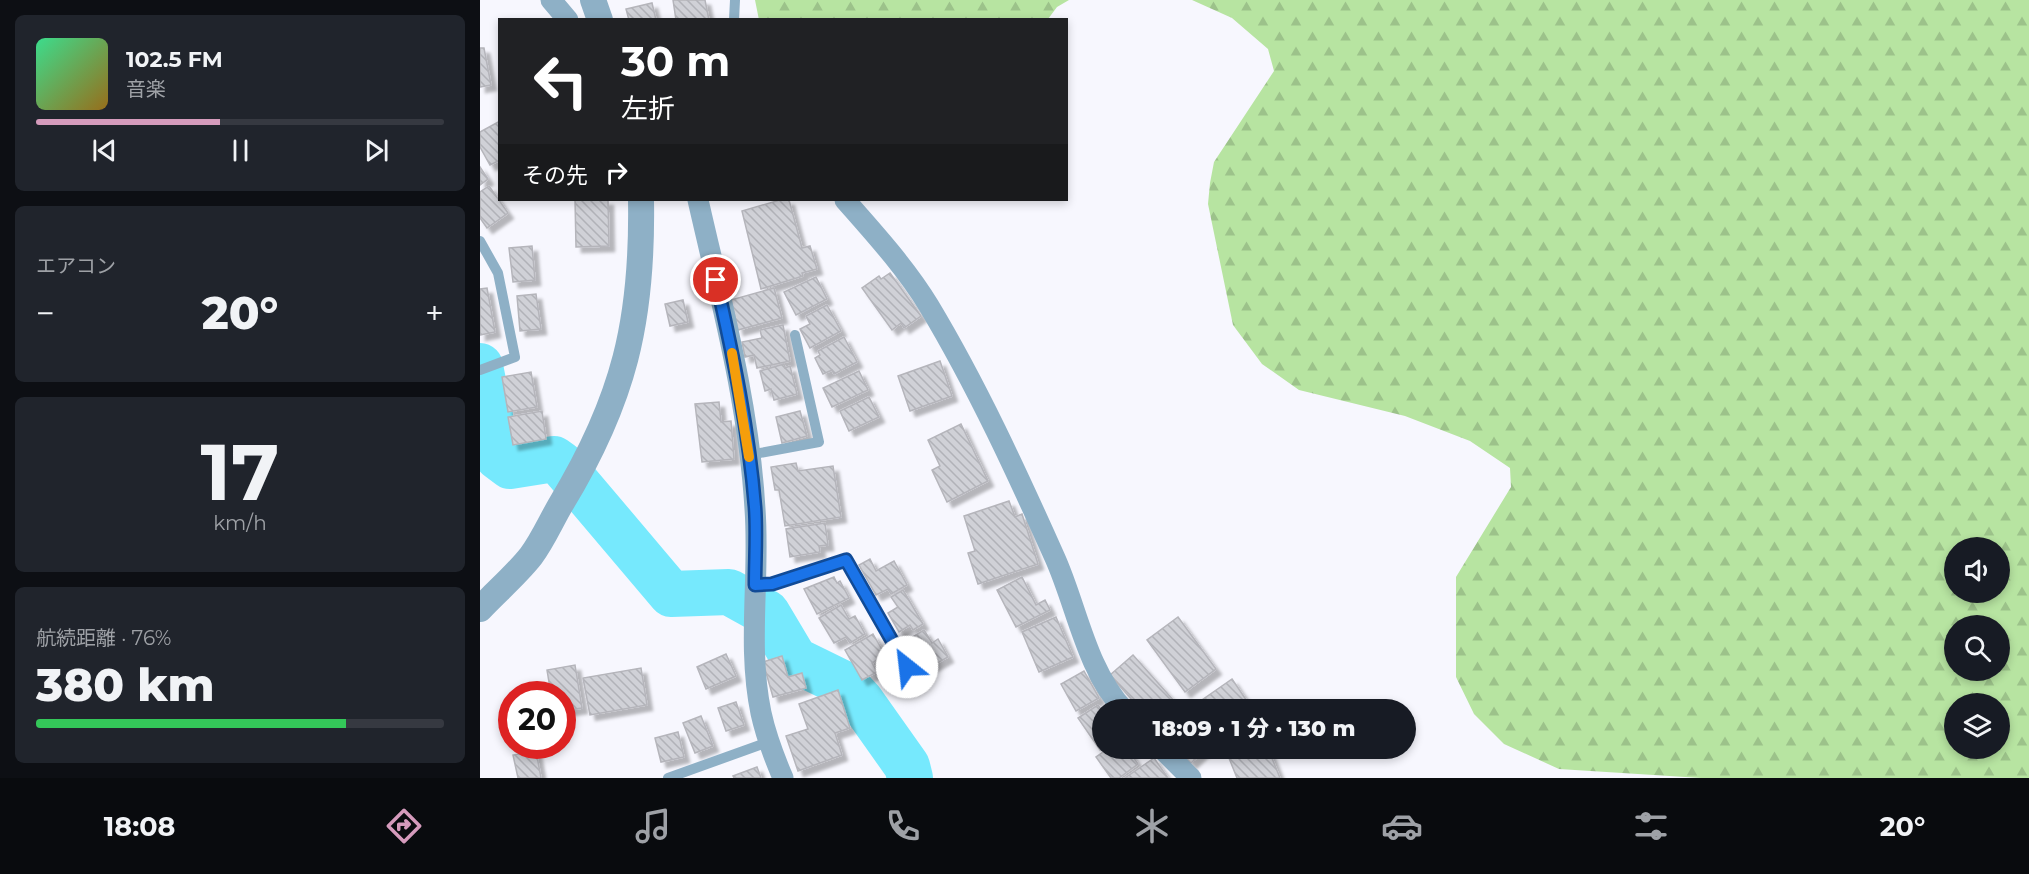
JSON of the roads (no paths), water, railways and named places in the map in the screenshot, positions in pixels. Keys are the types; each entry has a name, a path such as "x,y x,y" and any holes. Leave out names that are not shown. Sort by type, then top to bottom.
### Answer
{"street":[{"path":"552,0 566,18"},
{"path":"480,609 531,555 586,463 613,405 634,328 642,259 641,201"},
{"path":"698,201 730,341 749,455 755,509 755,602 761,712 768,742 783,778"},
{"path":"846,201 877,236 928,305 994,427 1056,560 1098,672 1116,699"},
{"path":"1172,759 1191,778"}],"lane":[{"path":"734,18 735,0"},
{"path":"480,241 498,273 514,357 493,367 480,370"},
{"path":"749,455 819,442 795,335"},
{"path":"755,602 772,584 846,560 907,667"},
{"path":"668,778 768,742"}],"waterway":[{"path":"480,366 498,457 510,466 554,459 561,464 671,594 729,592 767,613 795,660 846,685 861,701 907,766 910,778"}]}
